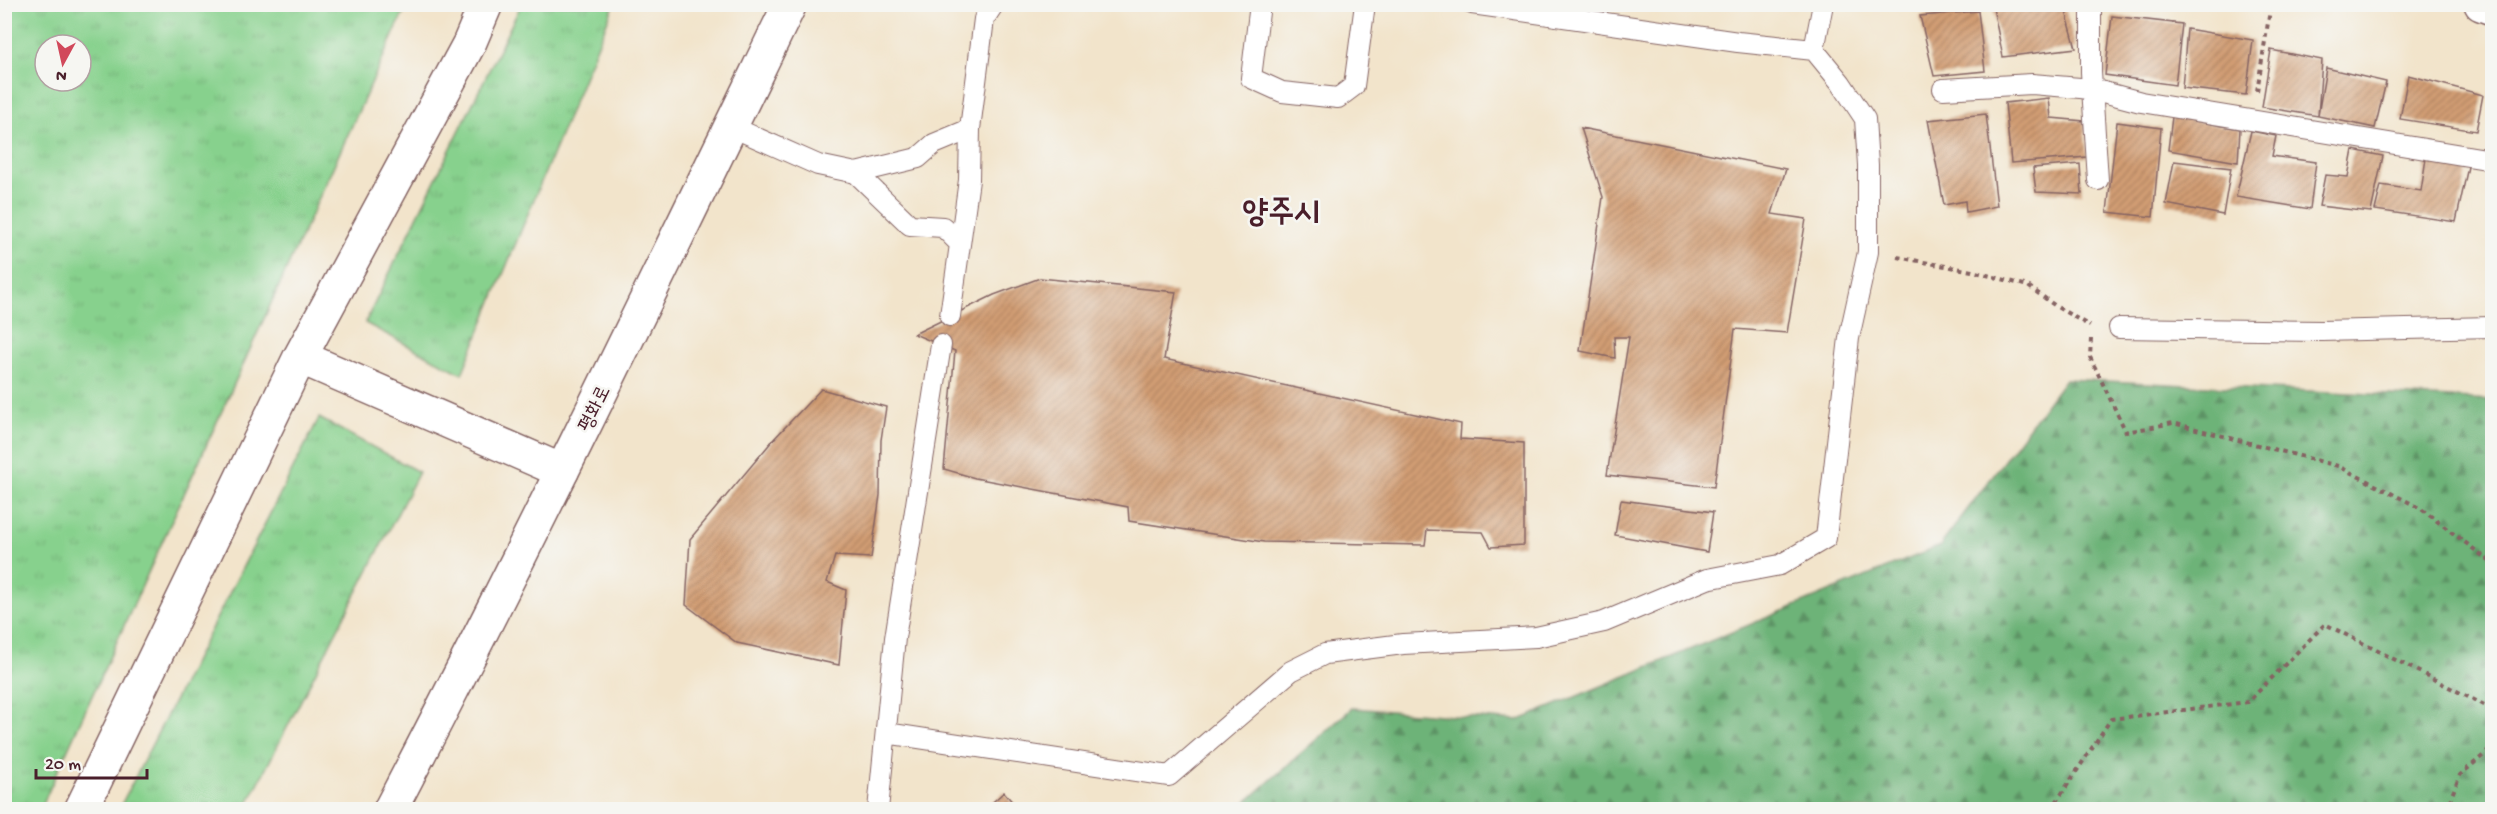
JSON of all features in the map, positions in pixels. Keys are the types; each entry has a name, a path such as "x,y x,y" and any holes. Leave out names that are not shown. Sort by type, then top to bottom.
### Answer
{"street":[{"path":"81,810 300,357 464,55 486,4"},
{"path":"2481,4 2493,8"},
{"name":"평화로","path":"390,810 562,471 785,11"},
{"path":"300,357 562,471"}],"lane":[{"path":"950,316 969,180 970,129 984,19 994,4"},
{"path":"1260,4 1251,78 1282,92 1338,98 1354,86 1365,4"},
{"path":"886,732 1169,776 1291,671 1325,654 1403,644 1536,637 1604,622 1707,579 1780,565 1826,538 1849,338 1868,252 1868,165 1865,119 1841,83 1814,50 1738,42 1472,4"},
{"path":"1814,50 1823,4"},
{"path":"2091,4 2092,89 2098,180"},
{"path":"1943,89 2032,84 2092,89 2141,102 2493,160"},
{"path":"730,126 818,165 856,173 918,158 934,144 970,129"},
{"path":"856,173 910,225 943,227 960,243"},
{"path":"2119,328 2321,331 2493,327"},
{"path":"878,810 895,638 941,345"}],"path":[{"path":"2254,122 2271,4"},
{"path":"1868,252 1972,271 2028,286 2057,307 2091,326 2090,357 2126,432 2173,423 2338,466 2420,508 2493,563"},
{"path":"2052,810 2111,719 2248,702 2325,624 2493,709"},
{"path":"2446,810 2460,775 2493,748"}],"green space":[{"path":"5,4 407,5 40,810 4,809"},
{"path":"521,5 614,5 462,374 365,323"},
{"path":"2065,379 2492,400 2492,809 1238,809 1352,708 1517,721 1940,546"},
{"path":"319,418 419,472 245,809 119,809"}],"building":[{"path":"2012,4 2064,4 2076,48 2003,57 1993,8"},
{"path":"1978,11 1985,71 1934,76 1920,16"},
{"path":"2112,16 2182,24 2175,85 2105,75"},
{"path":"2187,29 2253,40 2246,95 2182,88"},
{"path":"2271,50 2322,60 2318,116 2262,107"},
{"path":"2326,68 2386,82 2375,128 2318,116"},
{"path":"2408,75 2483,95 2476,131 2400,119"},
{"path":"2049,98 2051,118 2084,121 2087,157 2011,163 2005,103"},
{"path":"1986,114 1997,206 1966,212 1965,201 1944,205 1928,120"},
{"path":"2172,117 2240,129 2238,162 2168,150"},
{"path":"2117,122 2161,128 2153,217 2107,212"},
{"path":"1581,128 1786,169 1772,214 1806,219 1787,333 1735,329 1714,487 1607,475 1629,337 1614,337 1615,358 1580,351 1603,197"},
{"path":"2251,131 2276,136 2272,156 2316,162 2310,209 2236,197"},
{"path":"2353,150 2383,156 2371,212 2319,206 2325,175 2348,177"},
{"path":"2427,152 2469,162 2456,222 2375,210 2381,185 2421,191"},
{"path":"2174,161 2231,168 2223,215 2166,204"},
{"path":"2080,164 2082,194 2036,192 2033,168"},
{"path":"1040,278 1176,292 1164,359 1461,424 1460,439 1524,443 1524,545 1491,547 1483,532 1427,530 1425,545 1264,542 1129,521 1128,507 975,478 944,469 955,351 914,334 994,295"},
{"path":"821,389 886,407 881,440 880,495 871,558 835,556 827,582 846,590 839,665 737,643 686,605 690,539 773,440"},
{"path":"1621,500 1713,512 1707,552 1615,535"},
{"path":"1004,792 1019,810 984,810"}],"district":[{"name":"양주시","path":"1281,210"}]}
